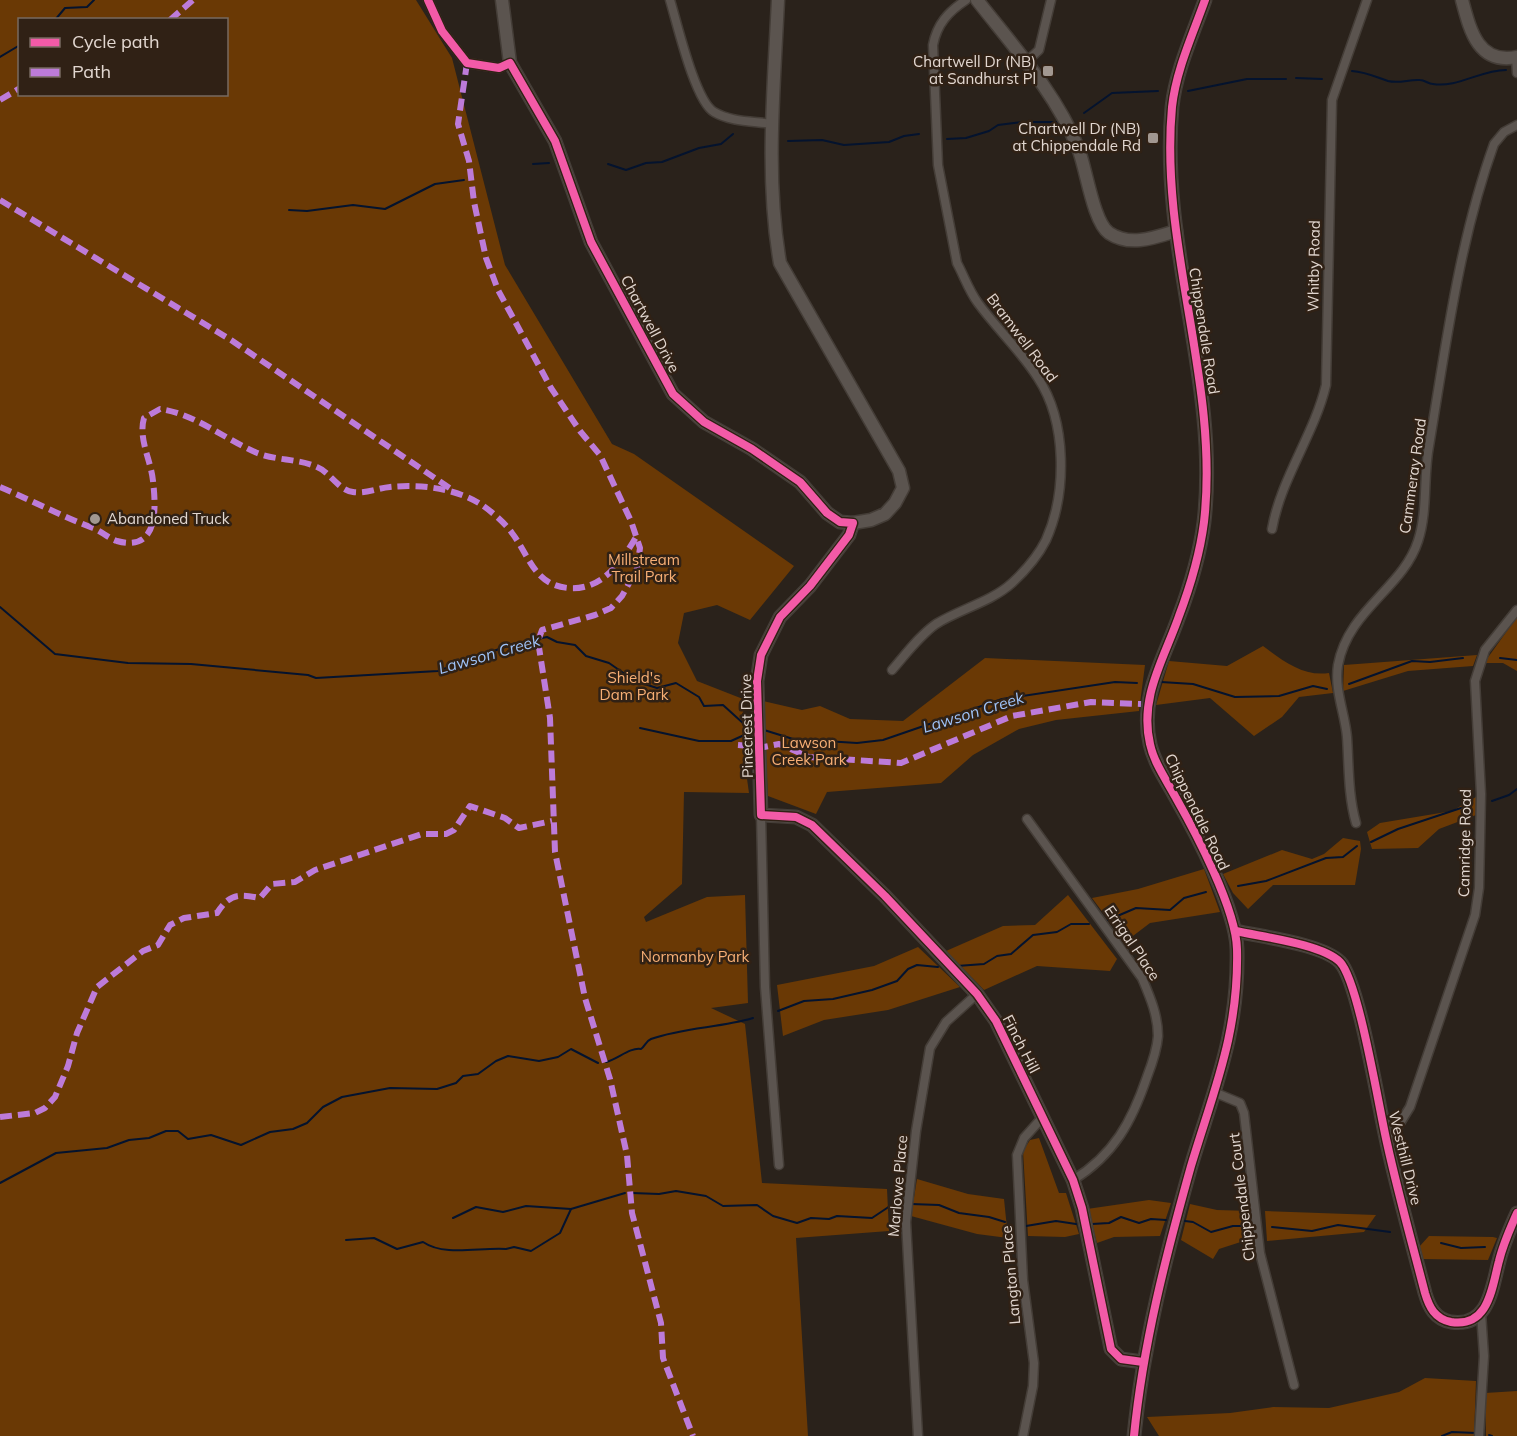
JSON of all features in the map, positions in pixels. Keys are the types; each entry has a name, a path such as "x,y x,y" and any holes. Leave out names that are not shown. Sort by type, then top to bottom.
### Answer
{"street":[{"path":"428,0 442,31 467,63 499,68 510,63 502,0"},
{"path":"670,0 698,90 711,111 730,119 773,124"},
{"path":"778,0 773,124 775,234 780,263 898,471 903,488 895,503 885,514 853,524"},
{"name":"Bramwell Road","path":"892,670 916,642 936,624 1009,585 1027,568 1046,541 1055,510 1059,478 1057,430 1048,397 1038,378 977,301 957,263 938,165 933,45 935,32 944,18 966,0"},
{"path":"977,0 1066,121 1079,150 1100,219 1107,232 1121,239 1137,241 1176,231 1171,152 1172,106 1178,78 1205,0"},
{"path":"1025,63 1040,50 1052,0"},
{"name":"Whitby Road","path":"1272,529 1275,509 1320,407 1326,385 1332,100 1367,0"},
{"path":"1462,0 1472,33 1484,51 1502,59 1516,57 1517,73"},
{"name":"Chartwell Drive","path":"510,63 555,141 591,242 673,394 704,422 752,449 800,482 827,513 840,522 853,524"},
{"name":"Cammeray Road","path":"1356,823 1351,806 1347,737 1337,682 1340,657 1358,620 1404,566 1418,542 1428,448 1465,238 1494,144 1504,132 1517,125"},
{"name":"Chippendale Road","path":"1134,1436 1143,1362 1165,1258 1216,1093 1235,1011 1236,931 1194,829 1150,747 1148,726 1148,700 1154,675 1180,615 1195,565 1204,525 1207,482 1206,436 1176,231"},
{"name":"Pinecrest Drive","path":"779,1165 765,987 758,706 760,655 780,617 810,586 849,535 853,524"},
{"name":"Camridge Road","path":"1387,1144 1410,1107 1475,915 1479,888 1481,794 1475,681 1485,650 1517,610"},
{"name":"Finch Hill","path":"761,815 796,817 812,825 885,896 977,994 996,1021 1041,1119 1073,1180 1082,1208 1111,1348 1121,1359 1143,1362"},
{"name":"Errigal Place","path":"1027,819 1142,978 1153,1004 1157,1025 1156,1051 1134,1113 1124,1132 1096,1164 1073,1180"},
{"name":"Westhill Drive","path":"1236,931 1314,949 1330,955 1346,971 1355,997 1387,1144 1425,1293 1432,1310 1449,1322 1462,1322 1481,1313"},
{"name":"Marlowe Place","path":"918,1436 906,1222 916,1131 930,1048 946,1022 977,994"},
{"name":"Chippendale Court","path":"1216,1093 1240,1103 1244,1113 1248,1128 1260,1253 1294,1385"},
{"name":"Langton Place","path":"1023,1436 1033,1386 1034,1364 1023,1280 1017,1155 1024,1138 1041,1119"},
{"path":"1479,1436 1484,1356 1481,1313 1489,1300 1499,1259 1517,1213"}],"green space":[{"path":"0,0 416,0 452,58 505,265 612,444 634,454 794,566 750,620 717,605 684,613 678,643 697,681 743,699 744,757 749,793 684,792 682,884 644,917 646,922 707,897 745,895 748,1003 711,1008 745,1024 762,1183 887,1189 889,1231 796,1238 808,1436 0,1436"},
{"path":"1517,617 1517,671 1503,663 1484,663"},
{"path":"1263,646 1294,667 1311,673 1329,673 1333,693 1299,697 1282,717 1254,736 1210,698 1156,705 1169,661 1227,666"},
{"path":"1477,655 1473,666 1408,671 1343,691 1344,665"},
{"name":"Lawson Creek Park","path":"985,658 1145,665 1139,711 1056,720 1019,729 973,755 941,783 827,792 816,814 768,796 763,701 802,710 820,706 850,719 903,721"},
{"path":"1476,797 1476,815 1439,829 1418,848 1372,849 1367,832 1380,823 1452,811"},
{"path":"1343,838 1360,841 1361,849 1355,885 1273,885 1248,909 1233,893 1223,874 1282,850 1312,859 1324,854"},
{"path":"1204,869 1220,912 1150,923 1125,942 1092,898 1138,889"},
{"path":"1068,895 1117,959 1110,971 1037,966 984,990 946,951 1003,926 1035,925"},
{"path":"918,947 960,987 888,1010 824,1020 783,1036 777,985 874,966"},
{"path":"1039,1138 1059,1193 1066,1193 1079,1234 1065,1237 1028,1236 1023,1151 1030,1140"},
{"path":"917,1179 968,1194 1004,1199 1008,1238 977,1234 911,1216"},
{"path":"1149,1200 1171,1203 1160,1236 1114,1237 1097,1243 1087,1209"},
{"path":"1190,1204 1217,1210 1251,1211 1253,1238 1219,1249 1213,1259 1181,1240"},
{"path":"1265,1211 1376,1215 1364,1232 1267,1241"},
{"path":"1429,1236 1497,1238 1488,1260 1422,1259 1419,1247"},
{"path":"1425,1378 1476,1381 1474,1436 1159,1436 1147,1417 1230,1413 1273,1407 1329,1408 1399,1392"},
{"path":"1517,1391 1517,1436 1486,1436 1485,1393"}],"waterway":[{"path":"57,18 65,8 87,7 94,0"},
{"path":"0,57 18,46"},
{"path":"1352,71 1392,82 1420,80 1442,85 1506,70"},
{"path":"1296,78 1322,79"},
{"path":"1188,91 1247,79 1286,79"},
{"path":"1084,113 1112,93 1158,91"},
{"path":"947,139 966,138 989,131 998,125 1058,122"},
{"path":"608,164 626,170 646,163 662,162 699,148 721,144 733,134"},
{"path":"788,141 822,140 844,145 889,142 904,136 919,134"},
{"path":"533,164 549,163"},
{"path":"289,210 307,211 353,205 385,209 435,184 464,180"},
{"name":"Lawson Creek","path":"0,607 55,654 128,663 191,664 308,675 316,678 438,671 513,644 547,637 557,642 575,645 586,656 609,663 635,681 657,688 676,683 699,697 704,706 723,705 744,724 753,728"},
{"name":"Lawson Creek","path":"1349,684 1412,661 1430,662 1463,658"},
{"name":"Lawson Creek","path":"1500,658 1517,660"},
{"name":"Lawson Creek","path":"764,730 793,739 857,743 883,740 1002,699 1115,682 1137,683"},
{"name":"Lawson Creek","path":"1161,682 1193,684 1235,697 1279,696 1313,686 1327,689"},
{"path":"640,728 699,741 731,741 753,731"},
{"path":"1492,801 1509,795 1517,789"},
{"path":"1371,842 1398,829 1467,806"},
{"path":"1238,886 1266,881 1326,858 1343,857 1357,846"},
{"path":"1108,920 1136,908 1170,910 1184,898 1206,892"},
{"path":"957,966 984,964 997,956 1011,954 1033,935 1057,932 1071,924 1089,924"},
{"path":"778,1011 804,1001 833,999 872,990 897,981 908,969 917,965 938,967"},
{"path":"606,1062 633,1050 641,1049 649,1040 664,1035 753,1018"},
{"path":"0,1183 56,1153 107,1148 129,1140 149,1138 166,1131 178,1131 188,1139 211,1135 241,1145 270,1132 293,1129 307,1123 323,1107 342,1097 390,1088 437,1089 456,1083 463,1076 478,1074 496,1061 508,1056 539,1061 558,1057 571,1049 598,1063"},
{"path":"632,1193 659,1194 676,1191 706,1196 723,1206 757,1205 773,1216 797,1223 811,1218 829,1219 837,1216 872,1218 890,1206"},
{"path":"453,1218 476,1207 503,1212 526,1206 571,1209 625,1193"},
{"path":"911,1204 939,1205 959,1213 989,1217 1005,1222"},
{"path":"346,1240 374,1238 397,1249 423,1242 432,1247 452,1250 514,1247 531,1251 560,1233 571,1209"},
{"path":"1092,1224 1109,1223 1121,1217 1139,1223 1151,1219 1166,1220"},
{"path":"1026,1226 1056,1221 1076,1224"},
{"path":"1185,1221 1193,1222 1211,1232 1233,1226 1246,1226"},
{"path":"1272,1227 1312,1231 1338,1225 1390,1232"},
{"path":"1441,1243 1461,1248 1485,1247"},
{"path":"1442,1436 1452,1432 1476,1433"}],"marked path":[{"path":"172,18 193,0"},
{"path":"467,63 458,124 469,161 474,202 486,258 498,290 551,388 580,431 600,455 631,521 640,548 637,569 622,596 611,608 595,615 542,630 538,641 550,718 555,852 585,998 610,1079 627,1155 632,1213 661,1323 663,1358 693,1436"},
{"path":"0,100 18,89"},
{"path":"0,200 231,340 454,491"},
{"path":"0,487 96,529 117,541 131,543 141,540 148,534 152,525 155,503 152,473 144,442 144,418 160,409 197,421 263,455 302,462 322,469 338,485 348,491 362,492 413,486 438,488 472,499 502,522 540,575 557,586 580,588 600,580 617,565 636,537"},
{"path":"738,745 764,747 779,744 809,757 901,763 1012,716 1091,702 1141,704"},
{"path":"0,1117 35,1113 45,1108 55,1097 68,1066 77,1033 97,987 143,951 158,945 170,925 184,918 217,913 226,902 235,896 260,898 272,884 295,882 315,870 422,834 446,834 454,830 470,806 505,818 519,828 552,821"}],"cycle path":[{"path":"428,0 442,31 467,63 499,68 510,63 555,141 591,242 673,394 704,422 752,449 800,482 827,513 840,522 853,523 849,535 810,586 780,617 761,655 757,681 761,815 796,817 812,825 885,896 977,994 996,1021 1073,1180 1082,1208 1111,1349 1121,1359 1143,1362"},
{"path":"1134,1436 1143,1368 1156,1300 1191,1166 1223,1060 1234,1008 1237,979 1235,932 1223,893 1204,851 1154,758 1147,727 1150,694 1191,582 1204,522 1207,470 1204,418 1174,211 1170,159 1172,107 1177,79 1205,0"},
{"path":"1236,931 1320,950 1340,962 1347,974 1368,1047 1387,1143 1410,1237 1427,1298 1437,1315 1451,1322 1464,1322 1474,1319 1481,1312 1487,1304 1503,1249 1517,1213"}],"place":[{"name":"Chartwell Dr (NB) at Sandhurst Pl","path":"1048,71"},
{"name":"Chartwell Dr (NB) at Chippendale Rd","path":"1153,138"},
{"name":"Abandoned Truck","path":"95,519"}],"park label":[{"name":"Millstream Trail Park","path":"644,568"},
{"name":"Shield's Dam Park","path":"634,686"},
{"name":"Normanby Park","path":"695,957"}]}
